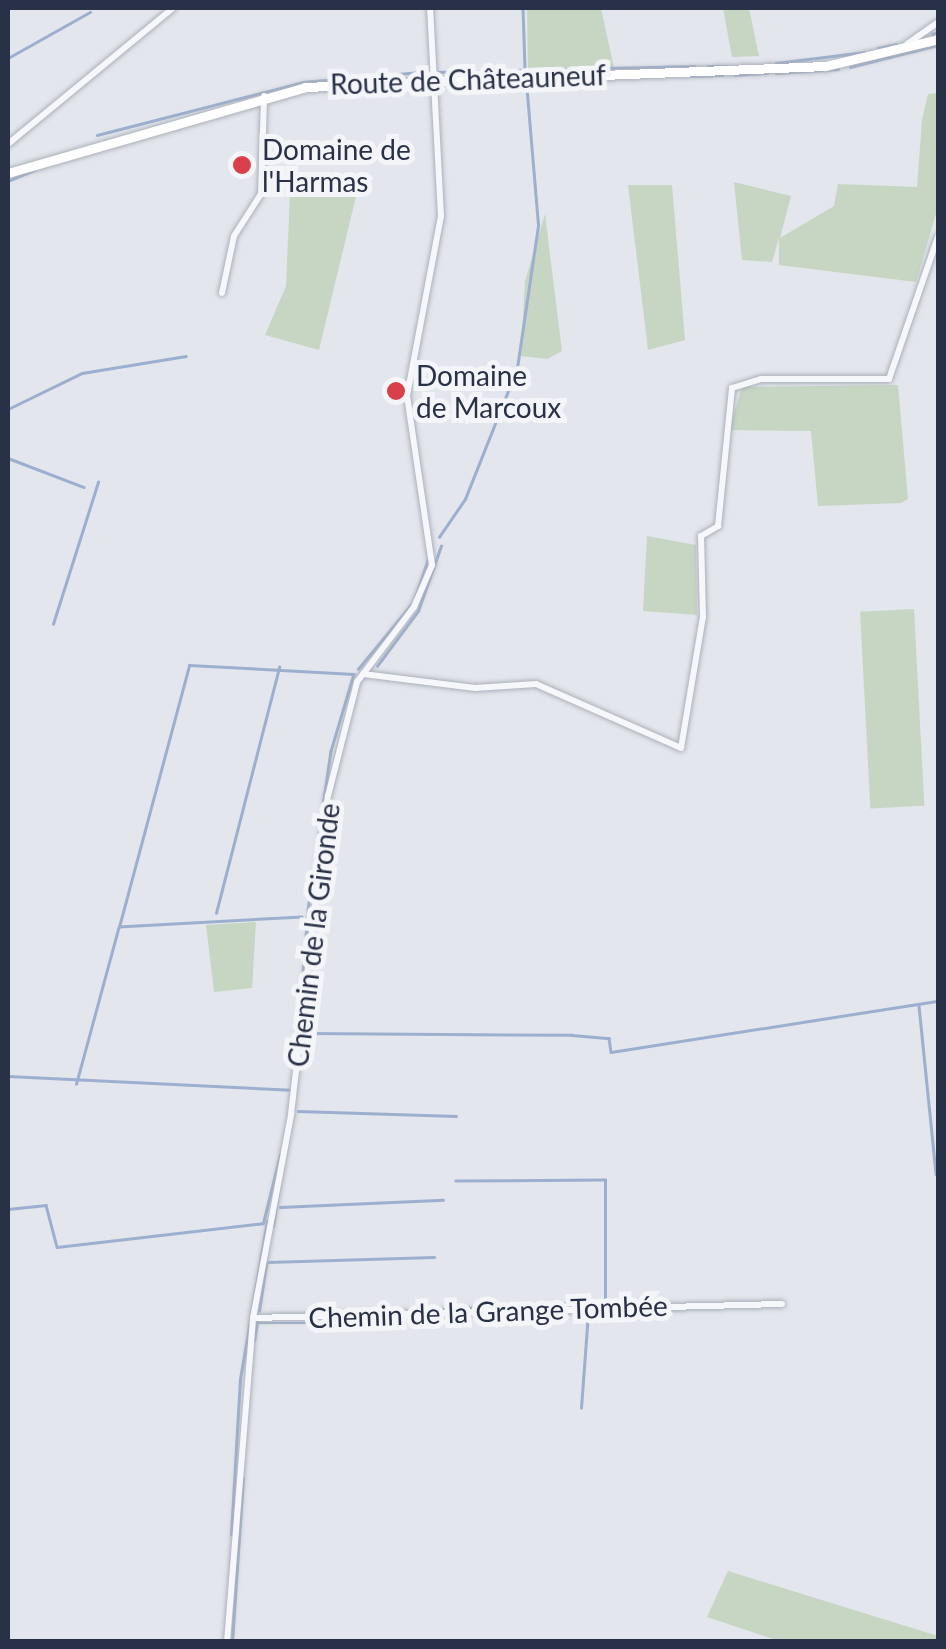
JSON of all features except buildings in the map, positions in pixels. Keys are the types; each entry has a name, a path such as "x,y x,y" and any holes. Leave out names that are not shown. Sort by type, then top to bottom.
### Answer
{"main road":[{"name":"Route de Châteauneuf","path":"8,174 264,95 428,76 772,69 938,39"}],"street":[{"path":"8,144 172,8"},
{"name":"Chemin de la Gironde","path":"227,1642 253,1318 291,1114 314,876 362,674 414,606 432,565 407,396 441,216 428,76 430,8"},
{"path":"904,48 938,22"},
{"path":"222,293 234,236 262,194 264,95"},
{"path":"362,674 475,688 536,684 673,750 687,739 703,617 701,536 718,526 732,388 761,379 889,379 938,237"},
{"name":"Chemin de la Grange Tombée","path":"253,1318 782,1304"}],"green space":[{"path":"527,8 601,8 614,68 528,68"},
{"path":"723,8 749,8 759,56 732,57"},
{"path":"938,93 938,207 916,282 779,265 779,238 772,262 742,260 734,182 791,196 780,238 834,206 838,184 917,187 922,120 928,94"},
{"path":"628,185 672,185 685,340 648,350"},
{"path":"358,188 319,350 265,335 286,286 290,194"},
{"path":"545,214 562,351 547,359 521,356 525,281"},
{"path":"898,385 908,499 901,503 818,506 811,431 729,430 742,387"},
{"path":"647,536 696,545 697,615 643,611"},
{"path":"914,609 924,806 870,809 860,612"},
{"path":"256,922 252,988 214,992 206,925"},
{"path":"728,1571 938,1636 938,1641 779,1641 707,1617"}],"waterway":[{"path":"523,8 525,68"},
{"path":"8,58 90,12"},
{"path":"932,34 938,32"},
{"path":"878,48 897,44"},
{"path":"850,67 938,45"},
{"path":"776,63 864,52"},
{"path":"435,72 694,66"},
{"path":"708,66 727,66"},
{"path":"776,73 838,69"},
{"path":"97,135 303,82 421,72"},
{"path":"735,75 767,73"},
{"path":"692,76 722,75"},
{"path":"439,537 465,499 517,368 538,225 526,81"},
{"path":"8,181 34,170"},
{"path":"8,409 82,373 186,356"},
{"path":"8,458 84,487"},
{"path":"53,624 98,482"},
{"path":"377,666 418,611 441,546"},
{"path":"415,598 428,559"},
{"path":"358,669 411,605"},
{"path":"302,917 119,927 189,665 354,674 331,751 307,917"},
{"path":"216,913 279,667"},
{"path":"76,1084 118,929"},
{"path":"302,980 306,931"},
{"path":"273,1226 312,962"},
{"path":"300,1007 301,994"},
{"path":"307,1033 572,1035 609,1038 611,1052 938,1001"},
{"path":"919,1006 936,1174"},
{"path":"8,1076 290,1090"},
{"path":"298,1111 456,1116"},
{"path":"8,1209 46,1205 57,1247 263,1223 280,1155"},
{"path":"427,1310 605,1301 605,1180 456,1181"},
{"path":"280,1207 443,1200"},
{"path":"231,1535 240,1379 267,1221"},
{"path":"268,1262 434,1257"},
{"path":"259,1311 266,1264"},
{"path":"581,1408 588,1312"},
{"path":"254,1341 257,1321"},
{"path":"257,1323 354,1323"},
{"path":"232,1642 243,1478"}],"place":[{"name":"Domaine de l'Harmas","path":"242,165"},
{"name":"Domaine de Marcoux","path":"396,391"}]}
